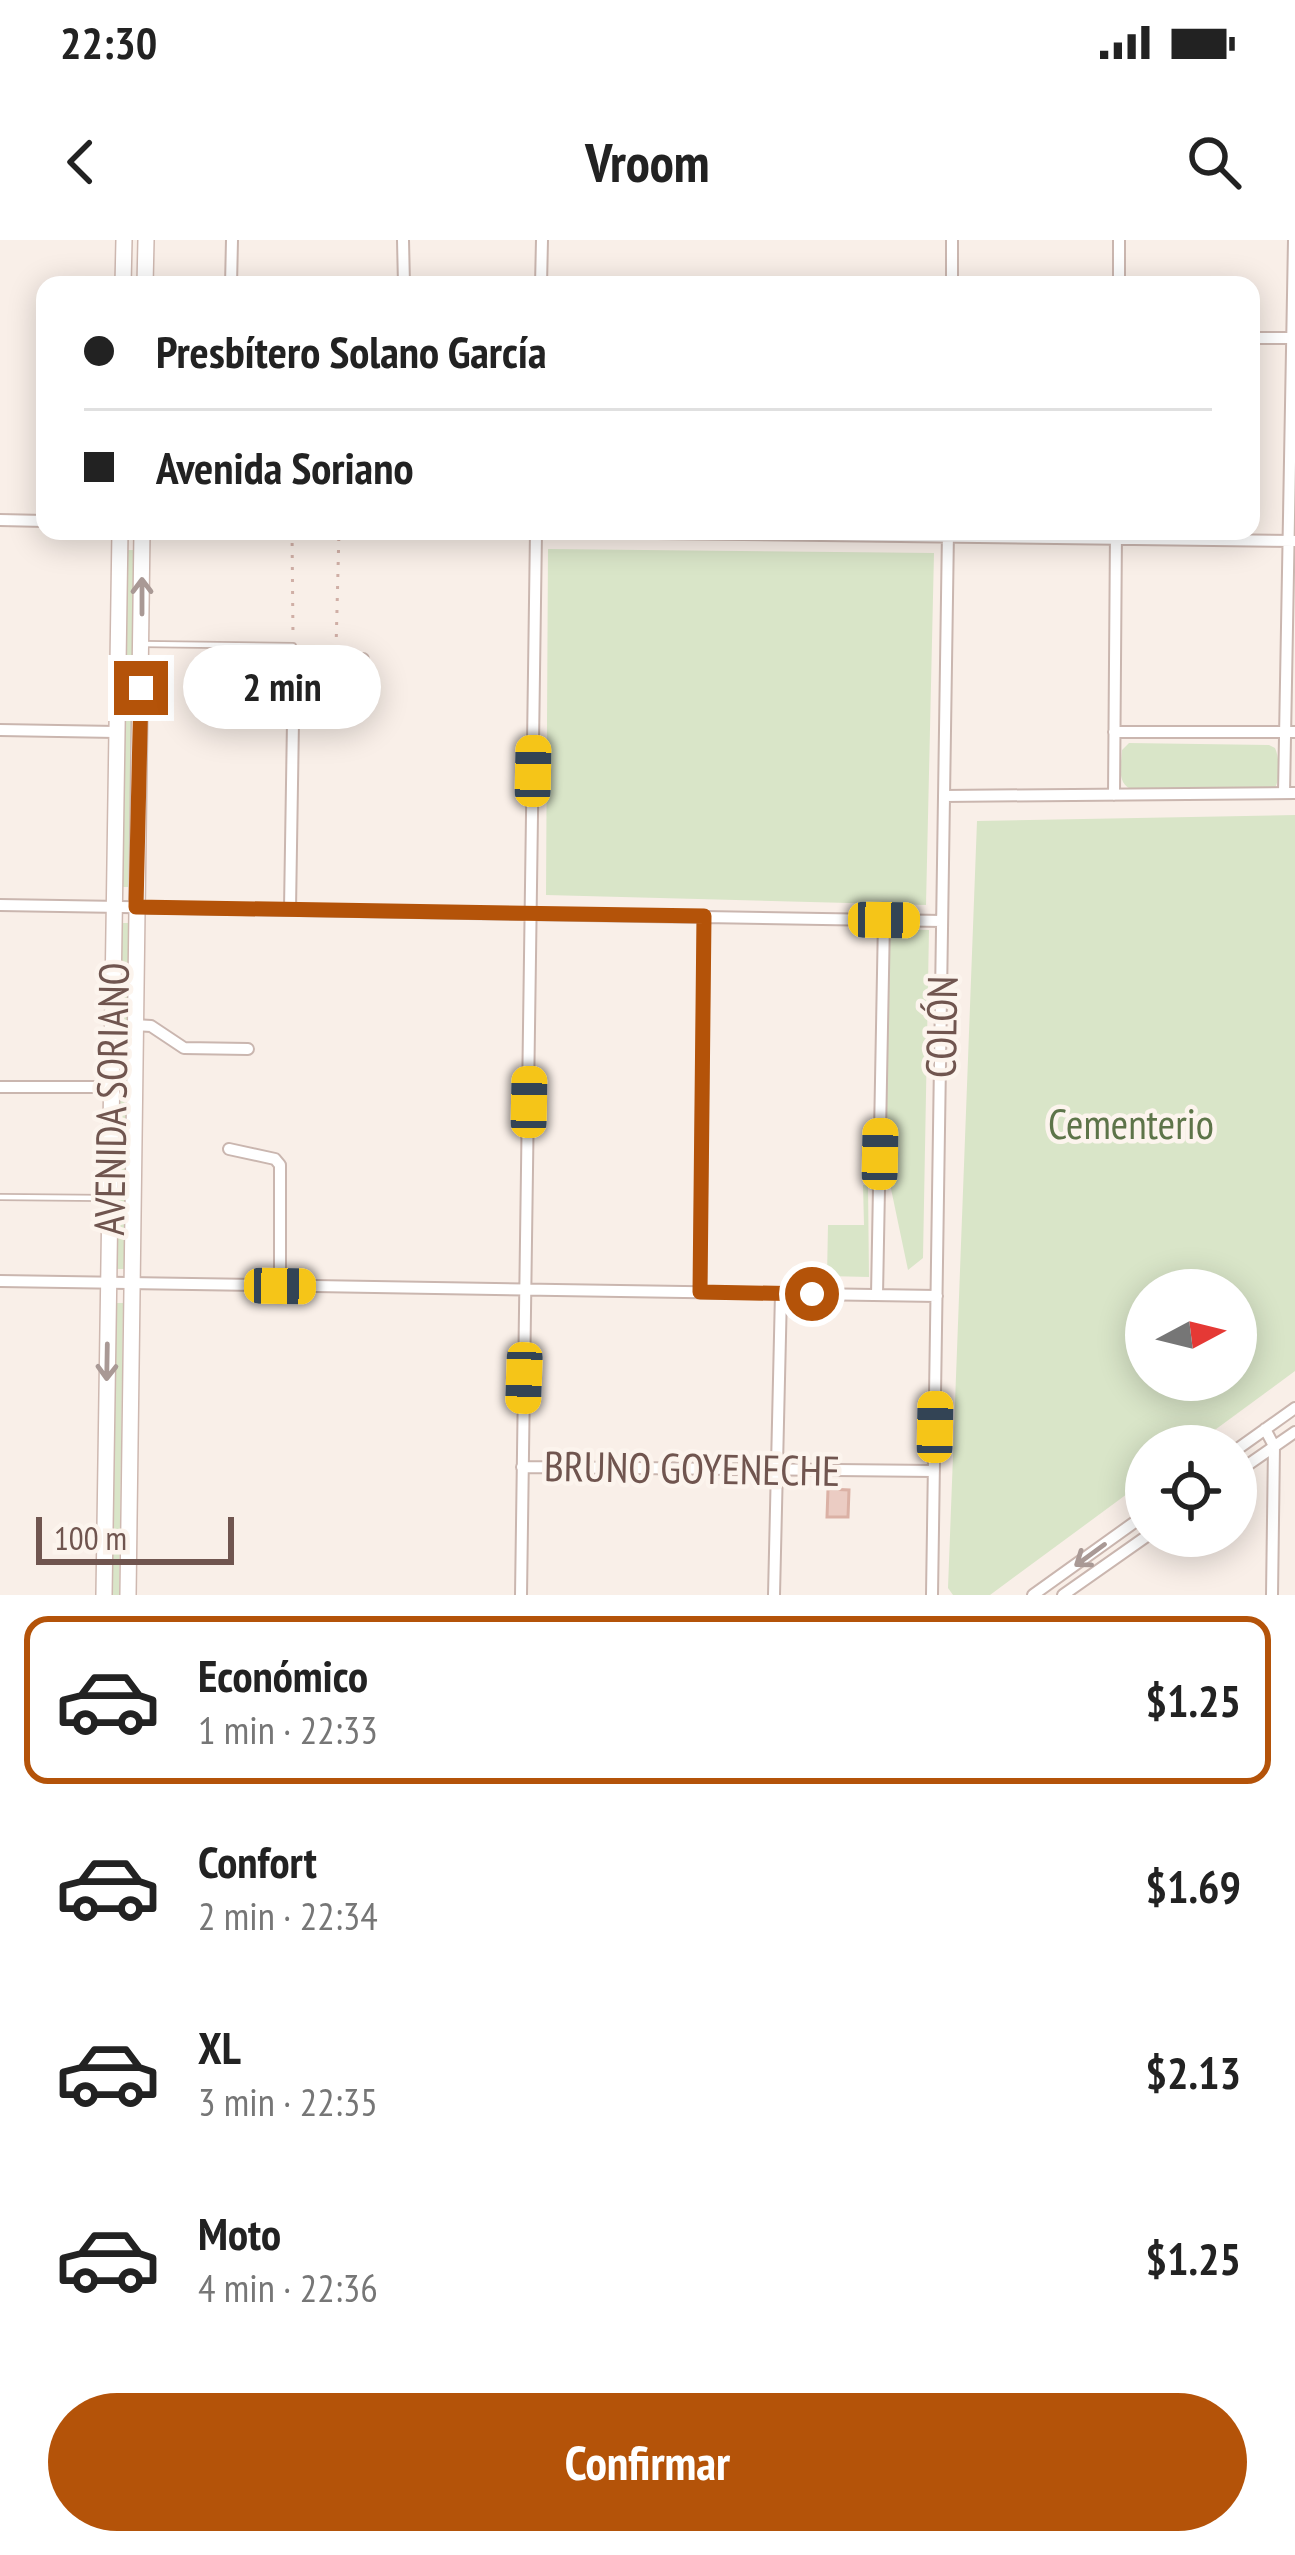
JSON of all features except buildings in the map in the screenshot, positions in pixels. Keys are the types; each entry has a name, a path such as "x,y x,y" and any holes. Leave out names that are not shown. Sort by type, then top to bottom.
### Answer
{"street":[{"path":"123,276 124,240"},
{"path":"146,240 146,276"},
{"path":"231,276 232,240"},
{"path":"404,240 404,276"},
{"path":"541,276 542,240"},
{"path":"952,240 952,276"},
{"path":"1119,240 1119,276"},
{"path":"944,796 1290,793 1294,240"},
{"path":"1260,338 1293,338"},
{"path":"0,520 36,521"},
{"name":"AVENIDA SORIANO","path":"104,1595 120,540"},
{"name":"AVENIDA SORIANO","path":"128,1595 142,540"},
{"path":"521,1595 536,540"},
{"name":"COLÓN","path":"932,1595 948,540"},
{"path":"1114,795 1116,540"},
{"path":"1257,540 1292,541"},
{"path":"290,909 294,658 364,659"},
{"path":"0,730 116,732"},
{"path":"1114,732 1290,732"},
{"path":"0,904 942,921"},
{"path":"700,1292 704,916"},
{"path":"877,1295 884,920"},
{"path":"134,1024 151,1026 184,1048 248,1049"},
{"path":"0,1087 112,1087"},
{"path":"230,1149 275,1159 280,1165 280,1286"},
{"path":"0,1281 937,1296"},
{"path":"774,1595 782,1293"},
{"path":"1257,1436 1295,1408"},
{"path":"1265,1430 1274,1446 1272,1595"},
{"path":"1257,1458 1295,1432"},
{"name":"BRUNO GOYENECHE","path":"522,1467 934,1471"},
{"path":"1033,1595 1125,1529"},
{"path":"1063,1595 1125,1551"}],"lane":[{"path":"142,644 293,646"},
{"path":"0,1197 110,1198"}],"path":[{"path":"292,540 293,646"},
{"path":"336,659 339,540"}],"green space":[{"path":"548,549 934,553 926,905 546,895"},
{"path":"128,550 135,550 128,887 122,887"},
{"path":"1129,743 1269,745 1278,757 1277,784 1275,788 1134,790 1124,784 1121,774 1122,750"},
{"name":"Cementerio","path":"1295,815 1295,1371 1257,1399 1257,1269 1125,1269 1125,1401 1254,1401 1222,1425 1125,1425 1125,1495 990,1595 953,1595 948,1588 977,821"},
{"path":"122,923 131,923 124,1269 115,1269"},
{"path":"889,929 929,930 923,1258 908,1270 886,1165"},
{"path":"863,1185 868,1185 869,1277 827,1276 828,1225 864,1225"},
{"path":"115,1303 123,1303 119,1595 111,1595"}],"route":[{"path":"141,688 136,907 704,916 700,1292 812,1294"}]}
